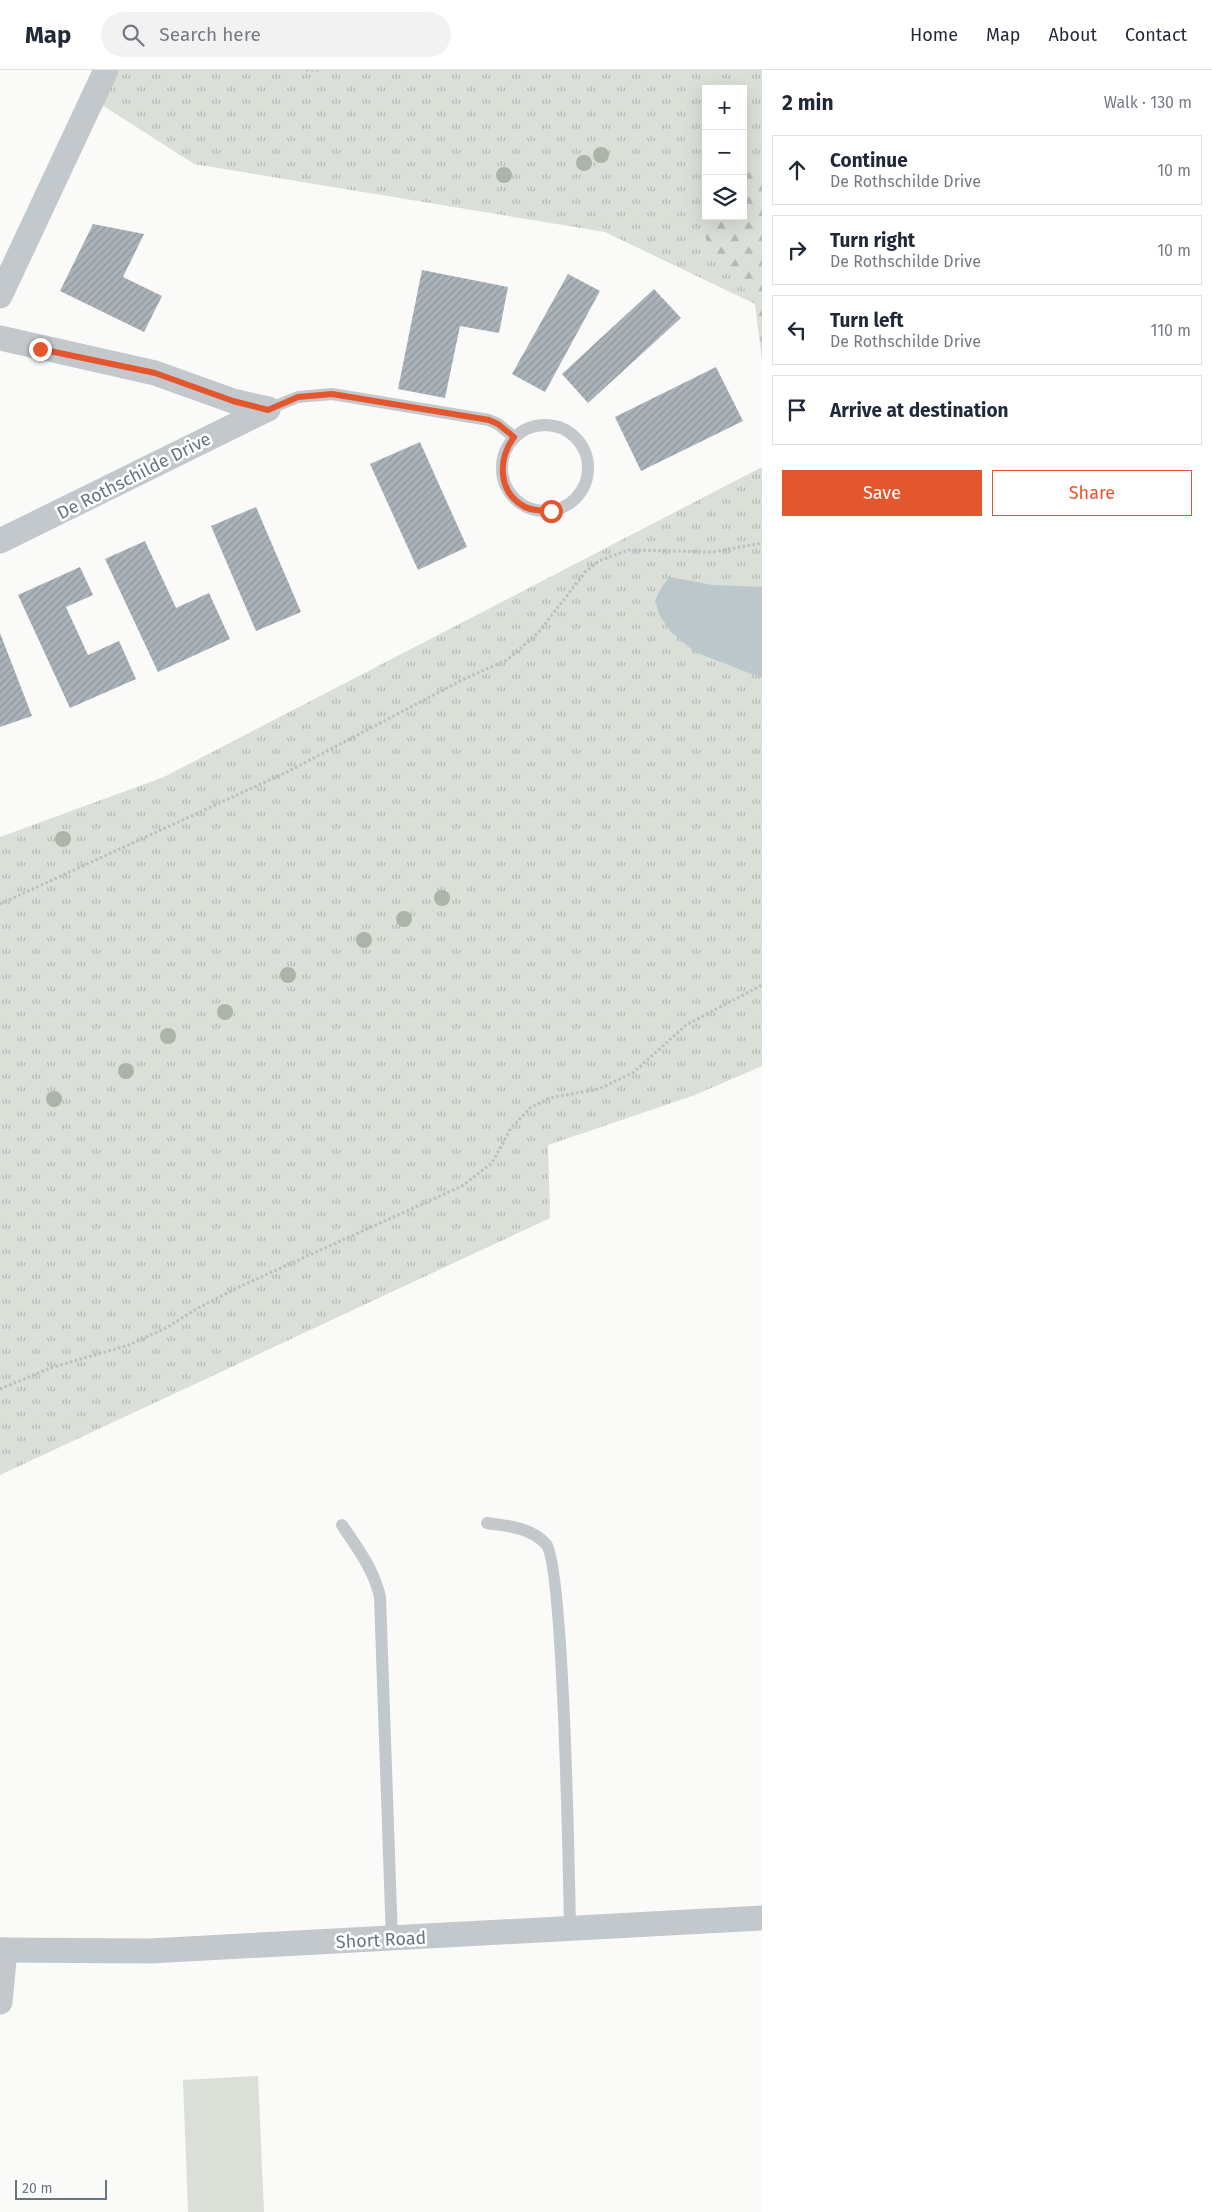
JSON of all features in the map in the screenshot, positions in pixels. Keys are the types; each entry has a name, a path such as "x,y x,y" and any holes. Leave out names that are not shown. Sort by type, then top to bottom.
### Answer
{"street":[{"path":"0,296 106,70"},
{"path":"0,338 155,373 233,401 268,410"},
{"name":"De Rothschilde Drive","path":"0,542 268,410"},
{"name":"Short Road","path":"2,1950 150,1951 392,1940 762,1918"},
{"path":"0,2002 2,1950"}],"lane":[{"name":"De Rothschilde Drive","path":"268,410 298,397 332,394 489,420 498,424 514,437"},
{"path":"538,425 565,430 575,437 584,449 588,461 588,475 575,499 564,508 551,511 525,507 514,498 506,487 502,461 506,447 514,437 526,429 538,425"},
{"path":"487,1523 526,1529 547,1545 552,1559 559,1637 570,1928"},
{"path":"342,1525 370,1567 376,1580 380,1597 392,1940"}],"path":[{"path":"306,70 320,70"},
{"path":"0,904 287,772 458,683 507,660 538,633 586,570 599,561 628,550 713,552 762,543"},
{"path":"0,1389 50,1368 130,1345 166,1328 198,1308 241,1286 462,1186 492,1163 502,1148 511,1128 530,1108 549,1098 599,1089 634,1072 686,1025 762,985"}],"green space":[{"path":"106,70 762,70 762,360 755,304 605,232 194,164 91,98"},
{"path":"747,167 762,168 762,360 756,307 745,290 716,255 708,243 703,230 702,220 747,220"},
{"path":"762,467 762,1066 695,1095 548,1145 550,1218 0,1475 0,837 164,777"},
{"path":"258,2076 264,2212 188,2212 183,2080"}],"shaded area":[{"path":"670,577 712,585 762,587 762,678 695,652 671,632 659,614 655,601 661,588"}],"building":[{"path":"93,224 144,234 123,277 162,296 144,332 60,291"},
{"path":"422,270 508,287 499,333 460,326 445,398 398,389"},
{"path":"568,274 600,291 545,392 512,374"},
{"path":"654,289 681,318 588,403 562,374"},
{"path":"716,367 743,421 641,471 615,417"},
{"path":"420,442 467,547 418,570 370,464"},
{"path":"256,507 301,612 256,631 211,526"},
{"path":"145,541 176,608 209,593 230,639 158,672 105,559"},
{"path":"80,567 93,595 66,607 88,655 119,641 136,679 70,708 18,595"},
{"path":"0,633 32,716 0,727"}],"route":[{"path":"40,349 155,373 233,401 268,410 310,394 332,394 489,420 506,429 514,437 506,447 502,461 506,487 514,498 525,507 551,511"}]}
